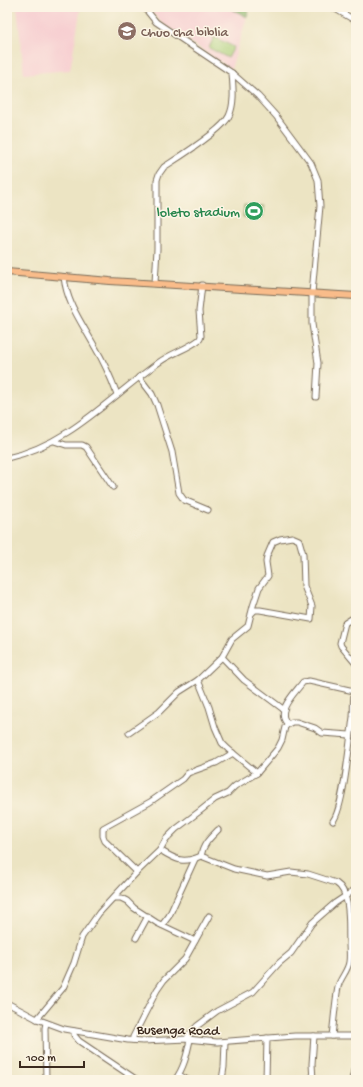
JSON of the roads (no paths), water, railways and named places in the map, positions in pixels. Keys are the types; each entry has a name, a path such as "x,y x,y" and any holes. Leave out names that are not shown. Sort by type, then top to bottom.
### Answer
{"main road":[{"path":"7,272 356,296"}],"street":[{"path":"144,7 156,22 232,73 258,96 276,116 311,163 318,180 320,206 312,293 312,324 318,362 316,397"},
{"path":"332,7 356,21"},
{"path":"155,283 159,174 164,168 206,138 227,120 232,104 232,73"},
{"path":"64,277 71,306 95,346 117,394"},
{"path":"7,458 21,455 54,441 72,430 168,356 200,339 201,336 198,311 202,285"},
{"path":"139,377 152,394 157,405 172,452 179,493 184,500 208,510"},
{"path":"54,441 66,446 82,445 86,447 113,487"},
{"path":"129,733 159,712 179,692 198,680 222,657 232,639 248,626 251,614 259,588 268,576 266,562 273,542 292,537 297,538 301,543 304,554 304,586 312,606 311,619 260,610 255,610 251,614"},
{"path":"356,616 345,623 340,643 340,646 356,664"},
{"path":"222,657 244,680 283,710"},
{"path":"198,680 219,738 228,749 257,773"},
{"path":"288,724 284,719 283,710 303,682 306,681 355,689 341,798 335,819 333,821"},
{"path":"37,1020 58,996 66,983 68,973 76,959 82,937 99,913 137,872 160,850 166,839 176,829 215,799 228,793 235,786 257,773 278,748 282,740 285,727 288,724 297,722 315,728 322,733 350,735"},
{"path":"137,872 105,841 103,836 103,828 150,802 184,779 188,773 205,768 233,753"},
{"path":"201,856 207,841 218,830"},
{"path":"160,850 177,859 195,859 201,856 234,869 267,876 274,876 287,872 308,874 340,885 344,891 350,919 349,962 339,984 332,1036"},
{"path":"162,926 169,916 195,859"},
{"path":"175,1080 179,1075 184,1062 189,1039 188,1036 197,1026 217,1011 253,992 278,963 291,953 312,923 344,896 356,889"},
{"path":"114,898 121,898 128,901 134,908 162,926 195,941"},
{"path":"136,938 148,916"},
{"path":"133,1040 156,990 185,959 209,916"},
{"name":"Busenga Road","path":"7,1003 37,1020 64,1029 107,1037 143,1041 189,1039 203,1042 226,1042 267,1038 356,1036"},
{"path":"46,1023 46,1080"},
{"path":"74,1031 74,1035 79,1041 130,1078 137,1080"},
{"path":"313,1080 312,1064 314,1036"},
{"path":"266,1080 267,1038"},
{"path":"222,1080 226,1042"},
{"path":"352,1080 356,1061"},
{"path":"179,1075 188,1080"}],"place":[{"name":"Chuo cha biblia","path":"127,31"},
{"name":"loleto stadium","path":"254,211"}]}
